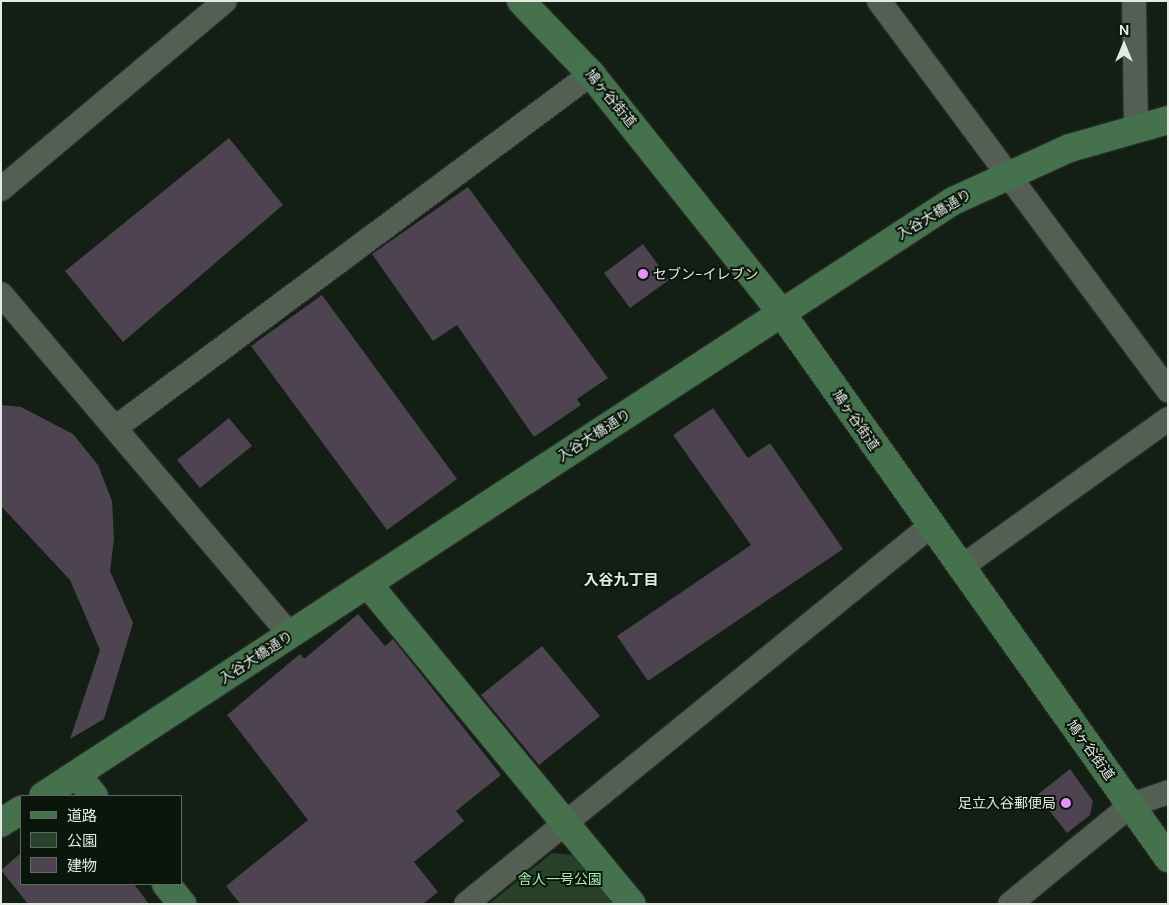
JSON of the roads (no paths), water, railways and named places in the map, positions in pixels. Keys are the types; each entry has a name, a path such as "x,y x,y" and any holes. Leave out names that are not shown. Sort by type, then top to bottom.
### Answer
{"street":[{"path":"1,189 225,1"},
{"name":"鳩ヶ谷街道","path":"522,1 591,74 780,311 929,527 1168,858"},
{"path":"879,1 1010,172 1168,390"},
{"path":"1134,1 1136,127"},
{"path":"115,428 591,74"},
{"name":"入谷大橋通り","path":"45,795 368,584 780,311 953,201 1010,172 1136,127 1168,120"},
{"path":"1,294 290,635"},
{"path":"960,568 1168,419"},
{"path":"466,904 929,527"},
{"path":"368,584 632,904"},
{"path":"77,774 93,795"},
{"path":"1010,904 1131,806 1168,792"},
{"path":"1,823 20,811"},
{"path":"167,885 182,904"}],"place":[{"name":"セブン-イレブン","path":"643,274"},
{"name":"足立入谷郵便局","path":"1066,803"}],"district":[{"name":"入谷九丁目","path":"621,581"}],"park label":[{"name":"舎人一号公園","path":"560,879"}]}
